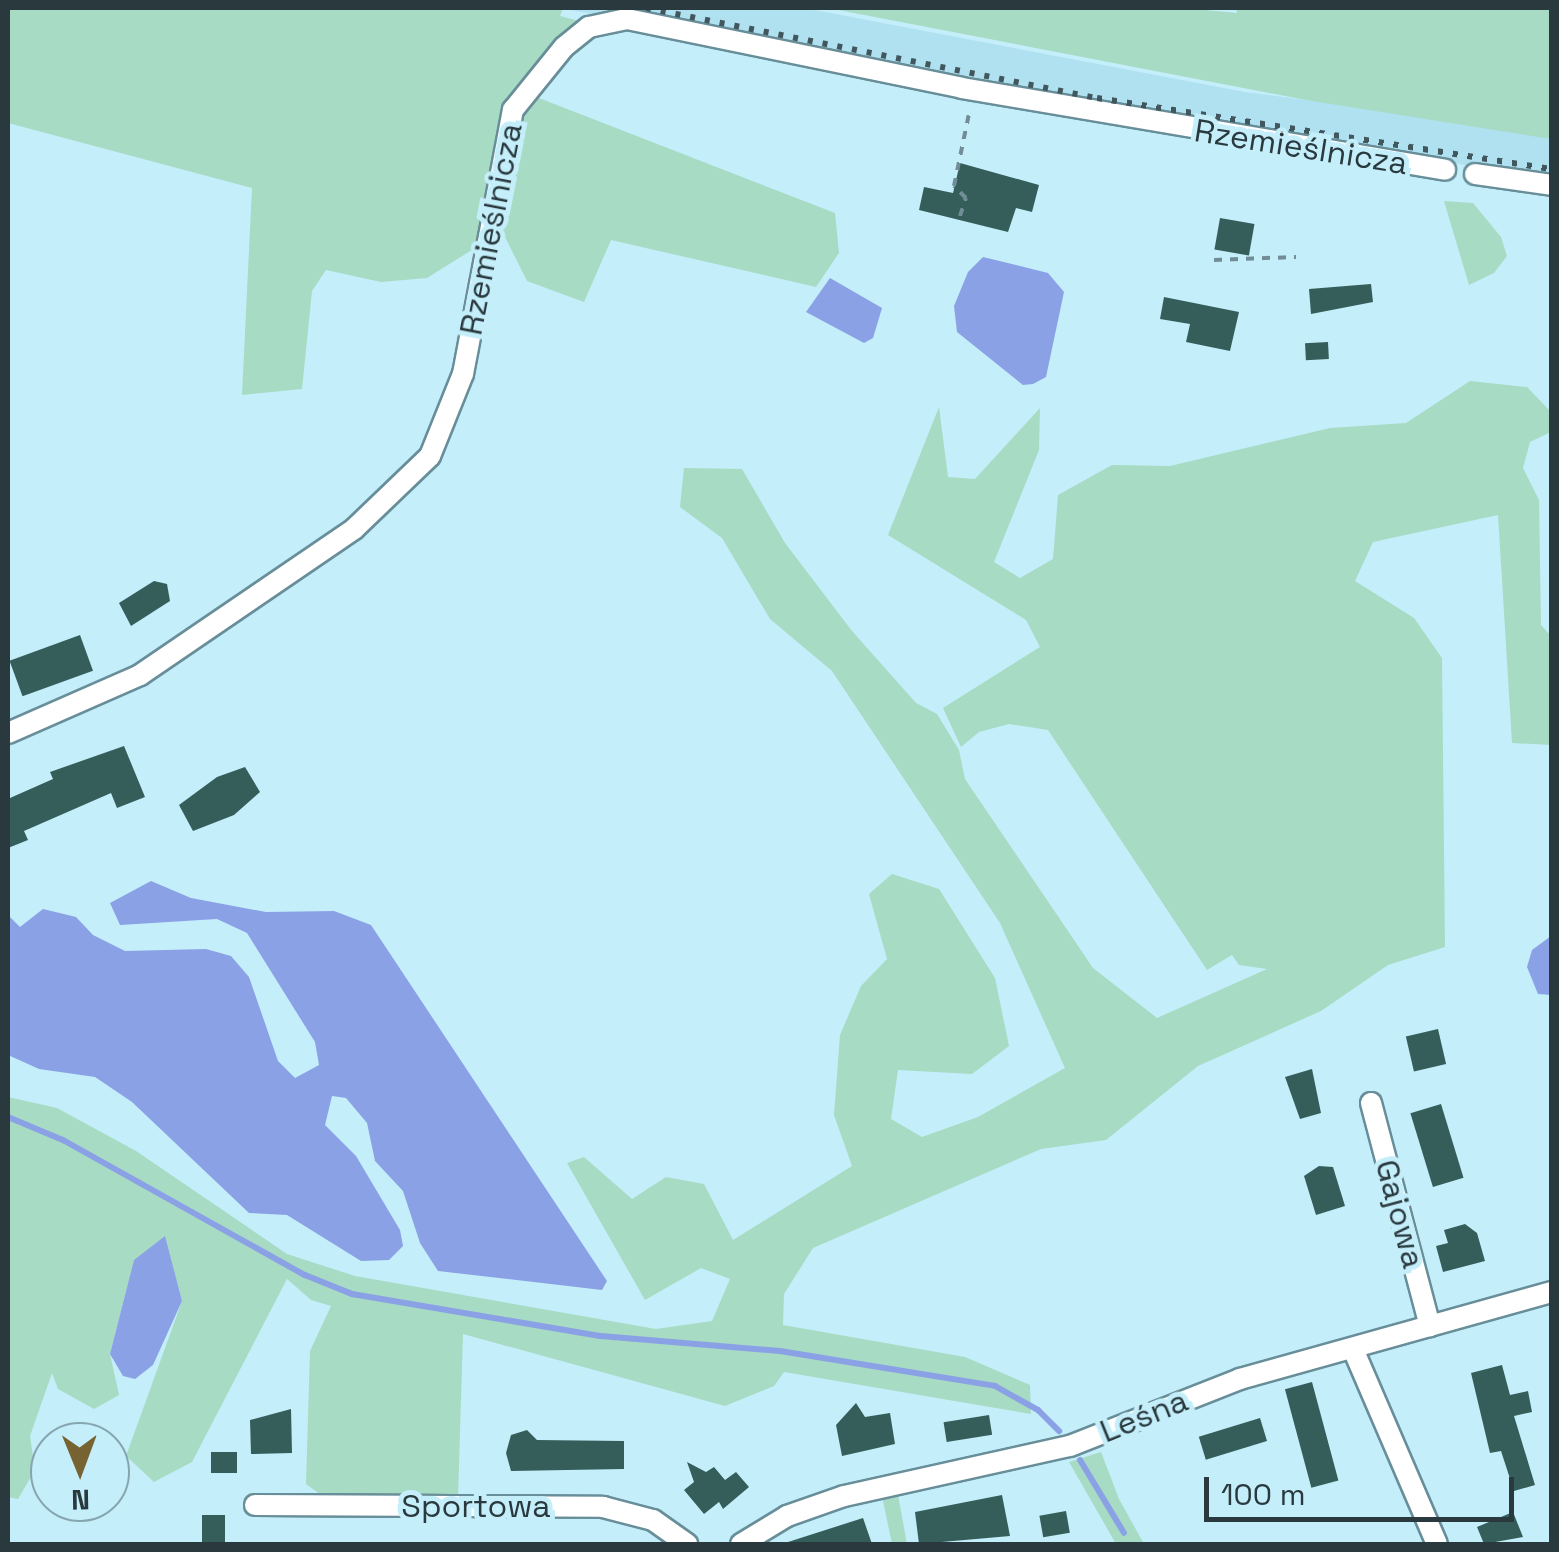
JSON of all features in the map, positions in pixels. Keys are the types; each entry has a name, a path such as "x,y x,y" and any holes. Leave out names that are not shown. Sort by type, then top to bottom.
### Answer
{"street":[{"name":"Rzemieślnicza","path":"8,733 140,675 354,529 430,456 463,374 514,110 564,47 589,27 627,19 974,90 1445,170"},
{"path":"1475,174 1552,185"},
{"name":"Gajowa","path":"1371,1103 1430,1326"},
{"name":"Leśna","path":"741,1544 787,1516 844,1496 1070,1446 1240,1379 1552,1292"},
{"path":"1352,1349 1437,1544"},
{"name":"Sportowa","path":"254,1506 603,1507 653,1520 687,1544"}],"path":[{"path":"960,216 966,198 954,186 974,90"},
{"path":"1214,260 1296,257"}],"shaded area":[{"path":"560,8 804,8 1245,92 1551,132 1551,176 1248,137"}],"green space":[{"path":"8,8 563,8 560,16 586,23 586,33 526,93 835,213 839,253 816,287 611,240 584,302 527,281 502,231 427,278 381,282 326,270 312,291 302,389 242,395 252,188 8,123"},
{"path":"828,8 1184,8 1237,13 1236,8 1551,8 1551,139 1306,100"},
{"path":"1444,201 1473,203 1501,237 1507,256 1494,273 1469,285"},
{"path":"1470,381 1527,387 1551,412 1551,432 1530,442 1523,468 1539,500 1541,625 1551,636 1551,745 1512,743 1498,515 1373,542 1355,581 1414,618 1442,658 1445,947 1388,965 1321,1011 1198,1066 1106,1140 1041,1149 813,1248 784,1294 783,1325 965,1357 1030,1385 1031,1414 784,1372 774,1386 725,1406 463,1334 458,1498 324,1497 306,1484 310,1351 331,1306 311,1300 287,1279 192,1462 154,1482 130,1460 130,1445 182,1301 164,1237 134,1261 110,1354 119,1395 94,1409 58,1389 52,1373 35,1422 30,1422 30,1479 18,1499 8,1497 8,1097 57,1108 136,1151 287,1254 355,1276 656,1329 712,1321 730,1279 701,1268 645,1300 567,1163 584,1157 632,1199 666,1177 704,1184 733,1240 852,1166 834,1115 840,1035 861,986 887,959 869,894 892,874 939,889 995,978 1009,1046 972,1074 898,1070 891,1119 922,1137 978,1117 1065,1068 1000,923 832,671 770,619 722,538 680,507 684,468 742,469 785,543 852,631 916,703 937,714 959,750 965,779 1093,968 1157,1018 1267,969 1239,965 1232,955 1207,970 1048,730 1009,724 979,732 961,747 943,708 1040,647 1026,620 888,535 939,407 948,477 975,479 1040,408 1039,450 994,562 1020,578 1053,559 1058,495 1112,465 1170,466 1330,428 1406,423"},
{"path":"1101,1452 1119,1499 1144,1544 1116,1544 1069,1462"},
{"path":"898,1495 907,1544 892,1544 882,1496"}],"water":[{"path":"983,257 1048,273 1064,292 1046,377 1033,384 1023,385 957,332 954,306 968,272"},
{"path":"830,278 882,308 873,338 864,343 806,312"},
{"path":"151,881 191,898 266,912 334,911 371,925 607,1281 602,1290 438,1271 420,1243 403,1191 375,1161 367,1123 346,1098 332,1096 325,1125 356,1156 400,1230 403,1246 389,1260 361,1261 287,1215 249,1213 132,1102 95,1077 39,1069 8,1055 8,915 20,927 43,909 76,917 93,935 125,951 206,949 231,956 249,977 278,1061 295,1078 319,1065 315,1042 247,933 217,919 120,925 110,903"},
{"path":"1551,936 1551,995 1538,994 1527,967 1532,950"},
{"path":"165,1236 182,1301 153,1365 135,1379 123,1376 110,1354 134,1260"}],"building":[{"path":"960,163 1039,185 1032,212 1016,208 1008,232 919,210 924,187 953,193"},
{"path":"1220,218 1254,224 1249,256 1214,250"},
{"path":"1371,284 1373,302 1311,314 1309,289"},
{"path":"1164,297 1239,312 1230,351 1186,342 1190,324 1160,319"},
{"path":"1328,342 1329,359 1306,360 1305,343"},
{"path":"154,581 167,584 170,601 131,626 119,603"},
{"path":"80,635 93,671 23,696 10,661"},
{"path":"124,746 145,797 117,808 111,793 24,831 28,840 8,848 8,793 10,798 53,779 50,772"},
{"path":"245,767 260,792 234,815 193,831 179,805 217,777"},
{"path":"1438,1029 1446,1064 1414,1072 1406,1036"},
{"path":"1312,1069 1321,1113 1300,1119 1285,1077"},
{"path":"1441,1104 1464,1178 1433,1187 1410,1113"},
{"path":"1319,1166 1333,1167 1345,1206 1316,1215 1304,1176"},
{"path":"1465,1224 1477,1233 1485,1261 1443,1272 1436,1246 1448,1243 1444,1230"},
{"path":"1502,1365 1510,1395 1528,1391 1532,1412 1514,1416 1535,1485 1514,1491 1501,1451 1490,1453 1471,1373"},
{"path":"1312,1382 1338,1481 1311,1488 1285,1389"},
{"path":"856,1403 865,1417 890,1413 895,1444 842,1456 836,1425"},
{"path":"291,1409 292,1453 251,1454 250,1420"},
{"path":"989,1415 992,1435 947,1442 944,1422"},
{"path":"1260,1418 1267,1441 1206,1460 1199,1437"},
{"path":"527,1430 537,1440 624,1441 624,1469 511,1471 506,1453 511,1435"},
{"path":"211,1452 237,1452 237,1473 211,1473"},
{"path":"687,1462 706,1472 714,1467 725,1480 736,1472 749,1487 723,1509 719,1502 704,1514 684,1490 694,1482"},
{"path":"1002,1495 1010,1536 919,1544 915,1512"},
{"path":"1066,1511 1070,1533 1043,1537 1039,1516"},
{"path":"1513,1512 1523,1537 1484,1544 1477,1527"},
{"path":"202,1515 225,1515 225,1544 202,1544"},
{"path":"863,1518 872,1544 788,1544 788,1542"}],"waterway":[{"path":"8,1117 63,1140 305,1275 352,1294 601,1336 780,1351 995,1386 1038,1410 1059,1431"},
{"path":"1080,1460 1124,1533"}],"railway":[{"path":"646,8 1097,98 1552,169"}]}
